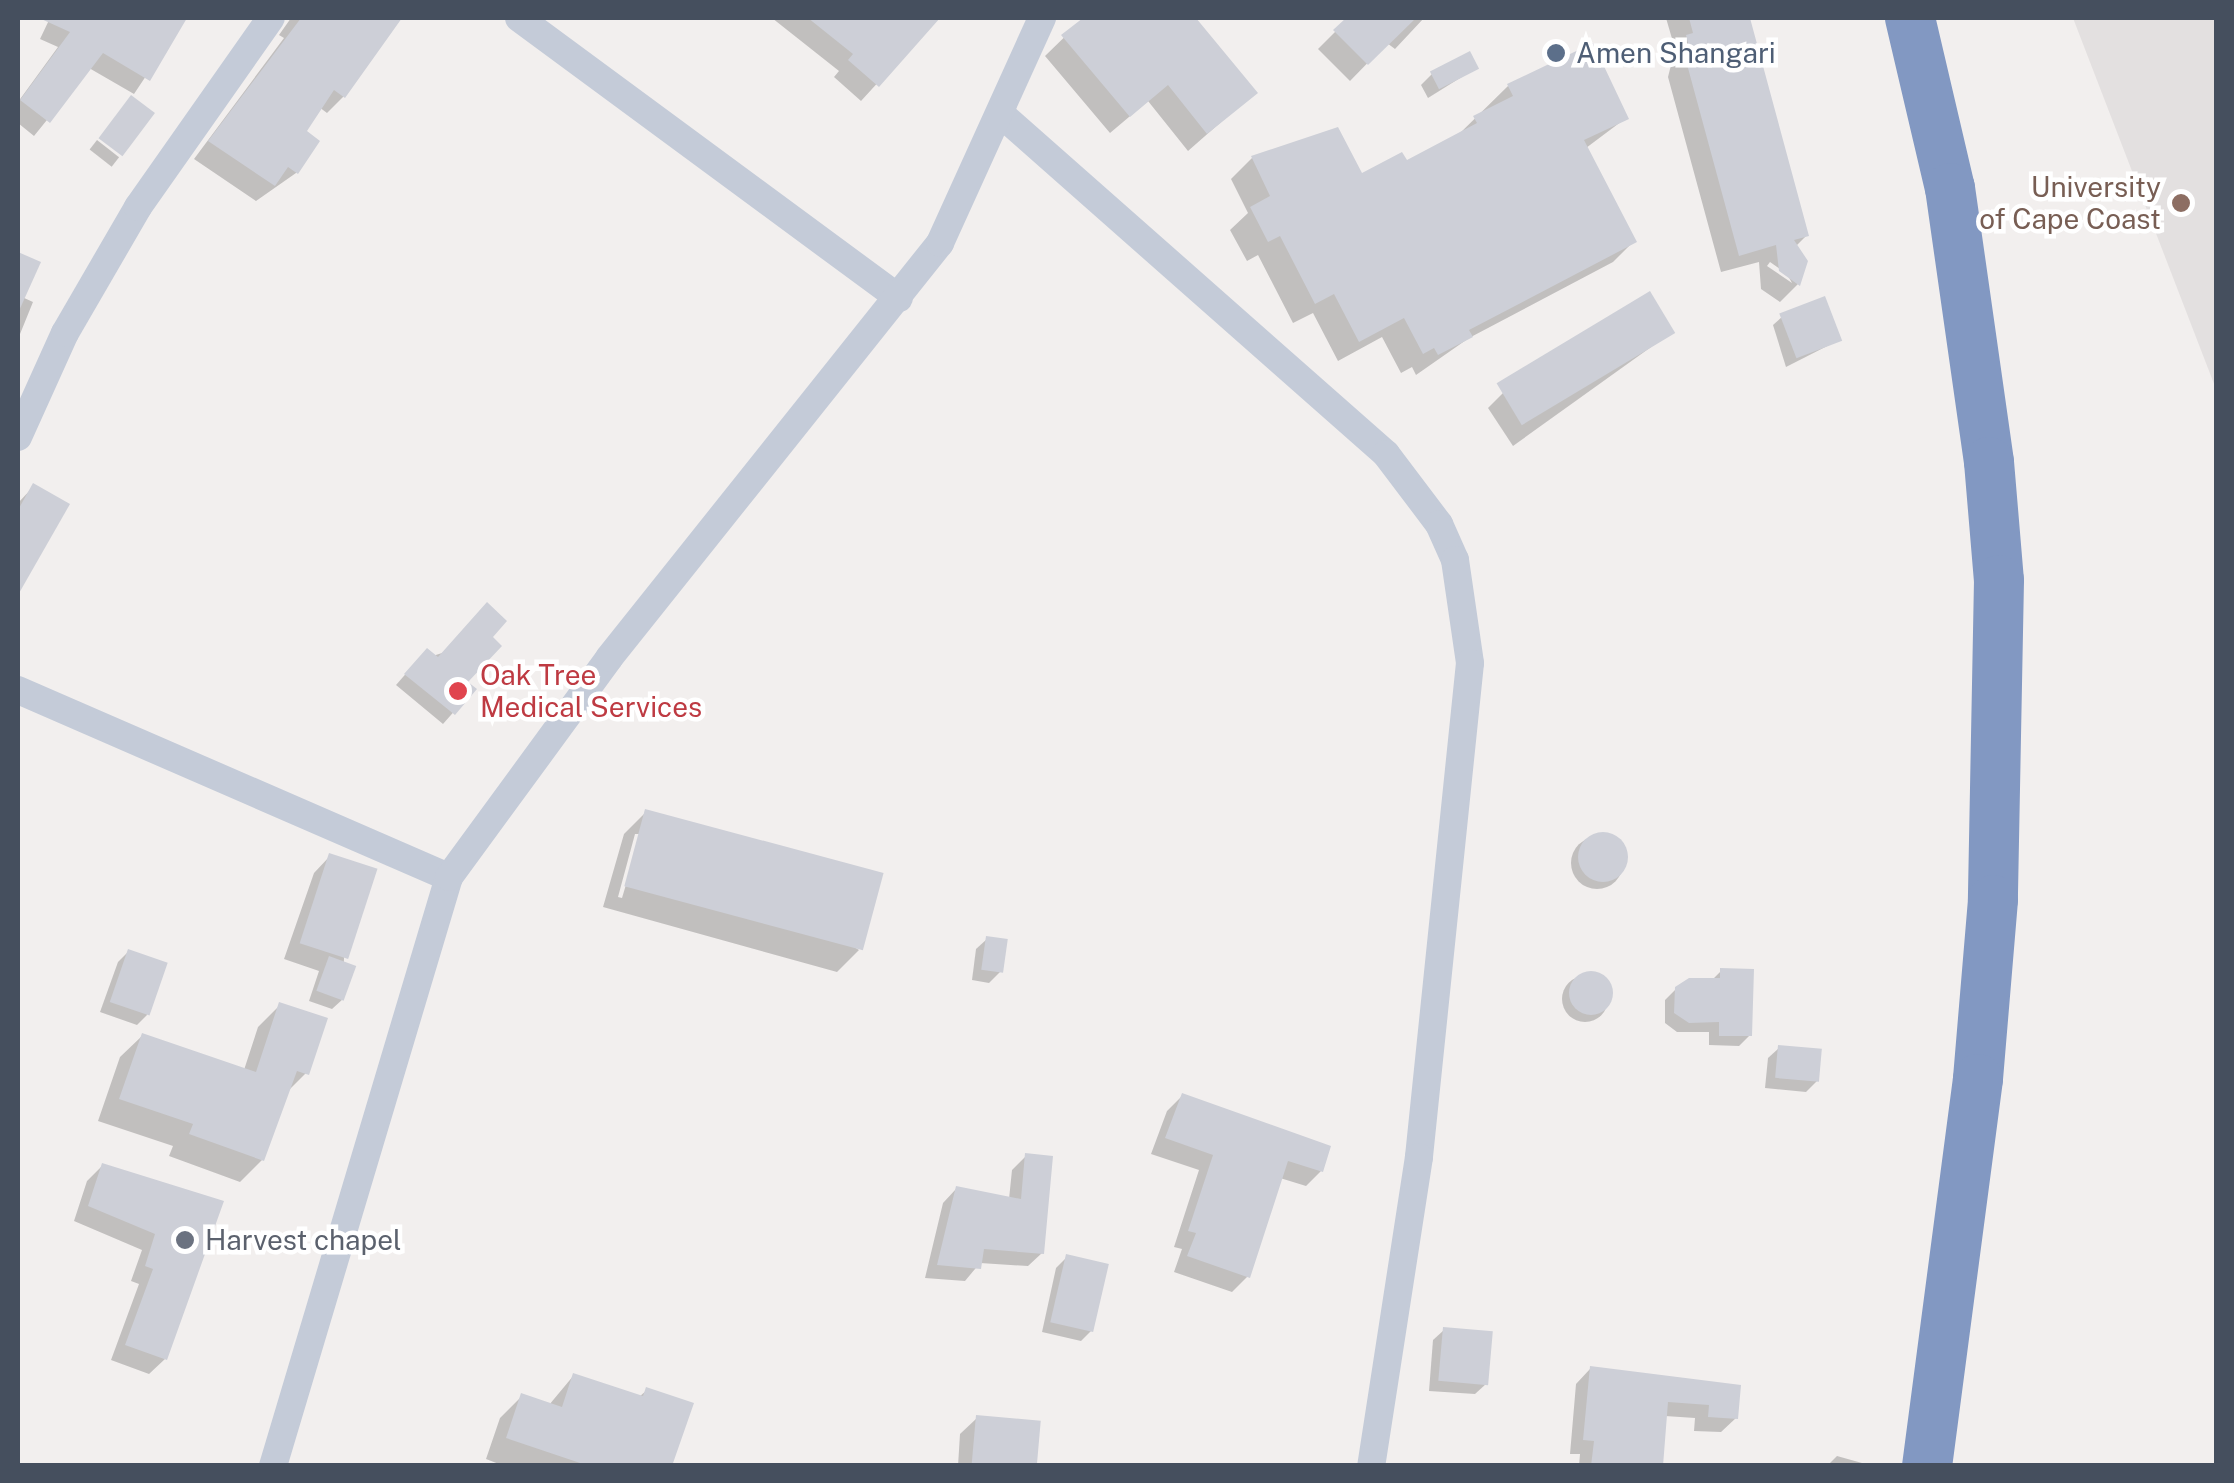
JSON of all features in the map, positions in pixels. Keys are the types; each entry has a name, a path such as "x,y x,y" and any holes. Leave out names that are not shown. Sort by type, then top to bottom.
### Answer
{"highway":[{"path":"1910,18 1950,188 1989,462 1999,580 1993,900 1978,1078 1927,1466"}],"street":[{"path":"18,437 66,333 138,207 271,18"},
{"path":"519,18 898,298"},
{"path":"272,1466 449,877 609,658 940,243 1002,115 1025,44 1042,18"},
{"path":"1002,115 1386,454 1439,524 1455,560 1470,663 1419,1157 1371,1466"},
{"path":"18,690 449,877"}],"shaded area":[{"name":"University of Cape Coast","path":"2073,18 2216,18 2216,389"}],"building":[{"path":"39,18 187,18 150,81 103,53 50,123 20,100 70,32"},
{"path":"301,18 402,18 345,98 334,90 307,131 320,141 298,174 288,167 275,186 208,141"},
{"path":"808,18 940,18 879,87 848,60 853,54"},
{"path":"1083,18 1196,18 1258,93 1207,134 1168,85 1130,117 1061,35"},
{"path":"1346,18 1416,18 1368,65 1333,30"},
{"path":"1689,18 1750,18 1809,236 1794,240 1808,261 1800,286 1779,271 1776,245 1739,256 1685,57 1691,55 1686,35 1693,33"},
{"path":"1593,43 1629,119 1584,140 1637,242 1469,330 1473,337 1438,355 1434,348 1423,354 1404,318 1359,342 1334,294 1315,304 1280,236 1268,242 1250,207 1270,196 1251,156 1338,127 1362,173 1402,152 1407,160 1477,123 1473,116 1513,96 1507,84"},
{"path":"1470,51 1479,69 1439,89 1430,71"},
{"path":"131,95 155,113 122,156 99,138"},
{"path":"18,252 41,262 18,313"},
{"path":"1650,291 1675,333 1522,425 1497,383"},
{"path":"1825,296 1842,341 1796,358 1779,314"},
{"path":"33,483 70,504 18,595 18,510"},
{"path":"487,602 507,621 493,637 502,646 468,682 477,689 455,715 404,674 427,648 438,657"},
{"path":"645,809 884,873 863,950 624,886"},
{"path":"1603,832 1621,839 1628,857 1621,875 1603,882 1585,875 1578,857 1585,839"},
{"path":"329,853 378,869 348,959 300,943"},
{"path":"986,936 1008,939 1003,973 981,970"},
{"path":"128,949 168,963 149,1016 110,1002"},
{"path":"329,956 356,966 344,1001 316,991"},
{"path":"1720,968 1754,969 1752,1036 1719,1036 1719,1022 1689,1023 1674,1013 1675,987 1689,978 1720,978"},
{"path":"1591,971 1606,978 1613,993 1606,1008 1591,1015 1576,1008 1569,993 1576,978"},
{"path":"279,1002 328,1018 309,1075 297,1071 264,1161 189,1134 193,1124 119,1099 142,1033 256,1072"},
{"path":"1778,1045 1822,1049 1819,1082 1775,1078"},
{"path":"1182,1093 1331,1146 1323,1172 1288,1161 1250,1278 1187,1256 1196,1233 1188,1231 1213,1155 1165,1138"},
{"path":"1025,1153 1053,1156 1044,1254 984,1249 981,1269 937,1265 956,1186 1021,1199"},
{"path":"102,1163 224,1201 167,1360 125,1345 153,1269 145,1266 155,1234 88,1206"},
{"path":"1066,1254 1109,1264 1093,1332 1050,1322"},
{"path":"1443,1327 1493,1331 1488,1385 1438,1381"},
{"path":"1590,1366 1741,1385 1738,1419 1708,1417 1709,1405 1668,1402 1663,1466 1591,1466 1594,1441 1583,1440"},
{"path":"573,1373 643,1396 646,1387 694,1403 672,1466 589,1466 506,1438 521,1393 562,1407"},
{"path":"976,1415 1041,1421 1037,1466 972,1466"}],"place":[{"name":"Amen Shangari","path":"1556,53"},
{"name":"University of Cape Coast","path":"2181,203"},
{"name":"Oak Tree Medical Services","path":"458,691"},
{"name":"Harvest chapel","path":"185,1240"}]}
